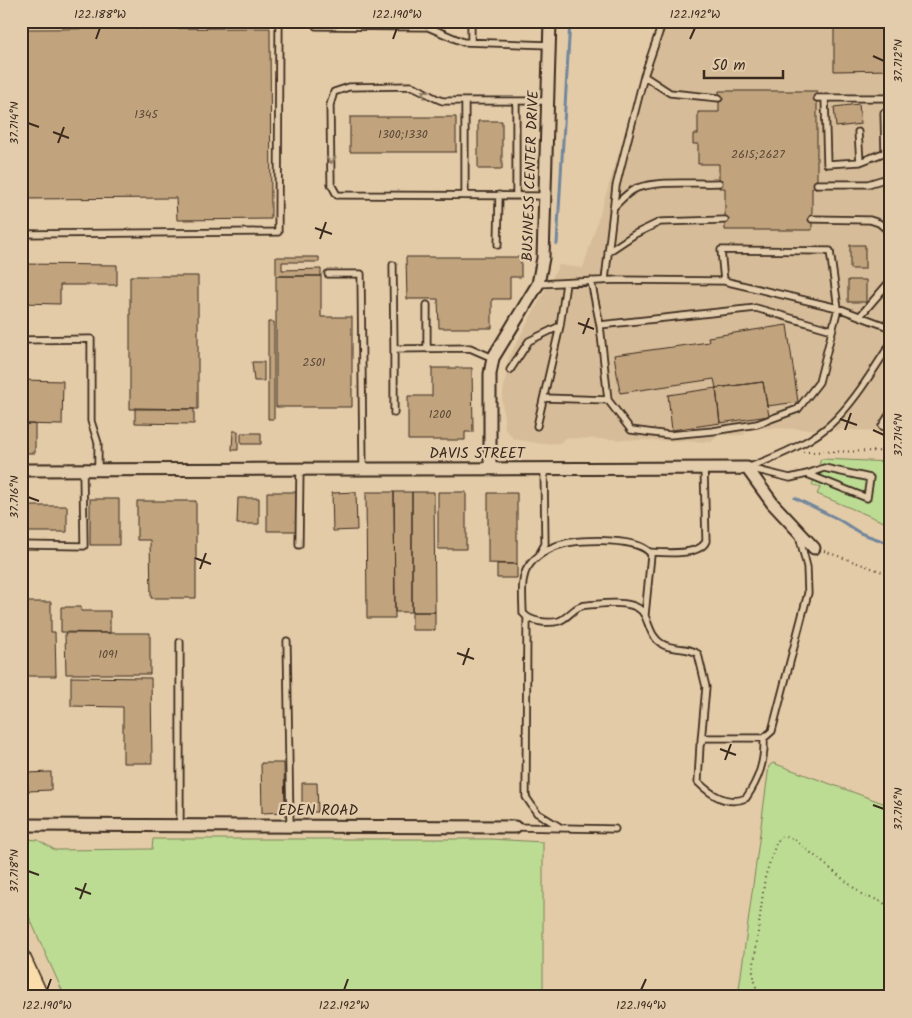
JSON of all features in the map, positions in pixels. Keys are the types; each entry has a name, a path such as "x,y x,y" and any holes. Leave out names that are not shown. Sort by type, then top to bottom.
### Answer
{"main road":[{"path":"21,958 39,997"}],"street":[{"name":"BUSINESS CENTER DRIVE","path":"490,469 490,374 493,358 538,284 543,258 550,21"},
{"name":"DAVIS STREET","path":"21,470 747,468"},
{"path":"747,468 774,504 814,548"},
{"name":"EDEN ROAD","path":"21,825 180,824 515,827"}],"lane":[{"path":"21,234 278,232 279,21"},
{"path":"316,21 316,26 428,28 463,42 550,45"},
{"path":"471,21 471,42"},
{"path":"605,280 616,186 644,76 663,21"},
{"path":"644,76 670,93 719,98"},
{"path":"546,196 337,195 331,184 330,105 334,92 348,87 411,86 418,88 433,99 548,101"},
{"path":"817,98 891,98"},
{"path":"825,98 827,164 860,162 888,152 884,113 891,112"},
{"path":"465,195 468,101"},
{"path":"516,101 516,195"},
{"path":"858,132 860,162"},
{"path":"817,184 868,184 891,177"},
{"path":"613,208 626,195 637,188 664,184 719,183"},
{"path":"498,245 499,195"},
{"path":"812,219 870,220 879,223 891,233"},
{"path":"608,252 635,234 660,222 725,220"},
{"path":"591,282 600,325 608,400 631,430 668,435 714,431 757,424 798,409 819,382 838,308 830,251 721,250 724,281"},
{"path":"393,265 394,413"},
{"path":"328,274 361,274 363,468"},
{"path":"538,284 605,280 724,281 838,308 862,315 891,328"},
{"path":"862,315 891,280"},
{"path":"537,426 560,326 566,283"},
{"path":"427,305 427,349"},
{"path":"600,325 756,308 832,330"},
{"path":"510,370 529,341 560,326"},
{"path":"21,340 91,339 91,421 98,443 98,470"},
{"path":"747,468 788,452 836,420 857,394 891,343"},
{"path":"394,349 470,348 493,358"},
{"path":"544,398 608,400"},
{"path":"891,412 882,426 891,428"},
{"path":"299,544 300,468"},
{"path":"540,555 563,544 601,542 625,542 641,545 650,552 697,551 704,546 706,541 704,468"},
{"path":"747,468 790,478 824,468 870,478 867,498 807,474"},
{"path":"544,469 545,544 540,555 525,573 524,613 527,618 526,797 537,813 560,826"},
{"path":"21,545 84,546 83,470"},
{"path":"701,741 704,738 764,738 772,731 808,593 807,567 798,531"},
{"path":"650,552 645,615 649,629 656,640 669,648 690,649 698,654 706,687 698,782 718,798 740,801 746,798 757,782 762,768 764,738"},
{"path":"527,618 534,621 558,621 575,608 588,605 632,605 645,615"},
{"path":"287,641 290,825"},
{"path":"180,642 180,824"},
{"name":"EDEN ROAD","path":"515,827 615,828"}],"path":[{"path":"788,452 891,452"},
{"path":"814,548 891,575"},
{"path":"758,997 753,972 765,877 776,843 782,836 794,839 864,896 882,901 891,909"}],"shaded area":[{"path":"660,21 891,21 891,431 763,428 748,430 743,435 719,435 711,442 565,438 560,443 543,444 514,439 505,429 502,399 509,357 559,265 583,268"}],"green space":[{"path":"821,459 891,462 891,525 817,494 820,488 812,485"},
{"path":"773,763 891,806 891,997 738,997 769,766"},
{"path":"27,839 38,840 55,850 152,849 153,839 490,839 543,842 543,997 65,997 21,899 21,844"}],"building":[{"path":"834,21 891,21 891,70 834,71"},
{"path":"270,28 271,219 177,220 176,198 21,199 21,29"},
{"path":"719,91 817,91 817,188 812,188 812,230 725,230 725,188 719,188 719,164 698,164 698,144 693,144 693,134 698,134 698,112 719,112"},
{"path":"859,104 861,124 836,127 834,107"},
{"path":"350,117 456,117 456,152 350,152"},
{"path":"478,121 502,121 502,169 478,169"},
{"path":"850,245 865,245 865,269 850,269"},
{"path":"276,257 319,257 319,262 282,262 282,270 321,269 321,276 276,276"},
{"path":"406,257 521,257 521,277 510,277 510,299 492,299 492,328 439,328 438,299 407,299"},
{"path":"21,264 117,265 117,285 60,285 60,304 21,303"},
{"path":"130,276 198,276 198,409 130,409"},
{"path":"276,276 321,276 321,317 352,317 352,407 276,407"},
{"path":"848,280 866,280 866,302 848,302"},
{"path":"268,322 274,322 274,419 268,419"},
{"path":"787,325 798,402 767,406 763,382 716,388 714,379 620,393 614,355 709,342 708,337"},
{"path":"252,362 264,362 264,381 254,381"},
{"path":"432,368 472,368 473,432 465,432 465,440 408,440 408,396 432,396"},
{"path":"21,380 63,381 62,425 21,424"},
{"path":"763,382 769,416 720,423 716,388"},
{"path":"716,388 720,423 672,430 668,395"},
{"path":"135,408 194,409 194,424 135,423"},
{"path":"21,424 35,424 35,453 21,453"},
{"path":"233,431 238,431 238,450 232,450"},
{"path":"241,433 261,433 261,444 241,444"},
{"path":"886,465 891,465 891,496 884,495"},
{"path":"267,492 296,492 297,531 267,531"},
{"path":"356,492 357,530 333,531 332,493"},
{"path":"366,492 394,492 395,618 367,618"},
{"path":"394,492 412,492 412,612 395,612"},
{"path":"412,492 434,492 435,612 412,612"},
{"path":"438,492 466,492 466,549 438,549"},
{"path":"488,493 517,493 517,564 488,563"},
{"path":"238,498 259,498 259,524 237,524"},
{"path":"90,499 119,499 119,545 90,545"},
{"path":"137,501 196,501 196,598 151,598 150,540 137,540"},
{"path":"21,506 67,506 67,532 21,532"},
{"path":"497,564 517,564 517,578 497,578"},
{"path":"23,602 51,602 51,632 55,632 56,676 21,676"},
{"path":"61,607 81,607 81,611 110,611 110,633 61,632"},
{"path":"412,612 435,612 435,630 412,630"},
{"path":"65,633 150,633 150,674 66,674"},
{"path":"71,677 151,678 152,763 123,763 123,707 71,706"},
{"path":"261,763 284,763 285,812 262,813"},
{"path":"51,772 51,790 28,791 27,773"},
{"path":"302,783 317,783 318,812 302,812"}],"waterway":[{"path":"557,244 570,21"},
{"path":"795,498 838,519 860,533 891,544"}]}
